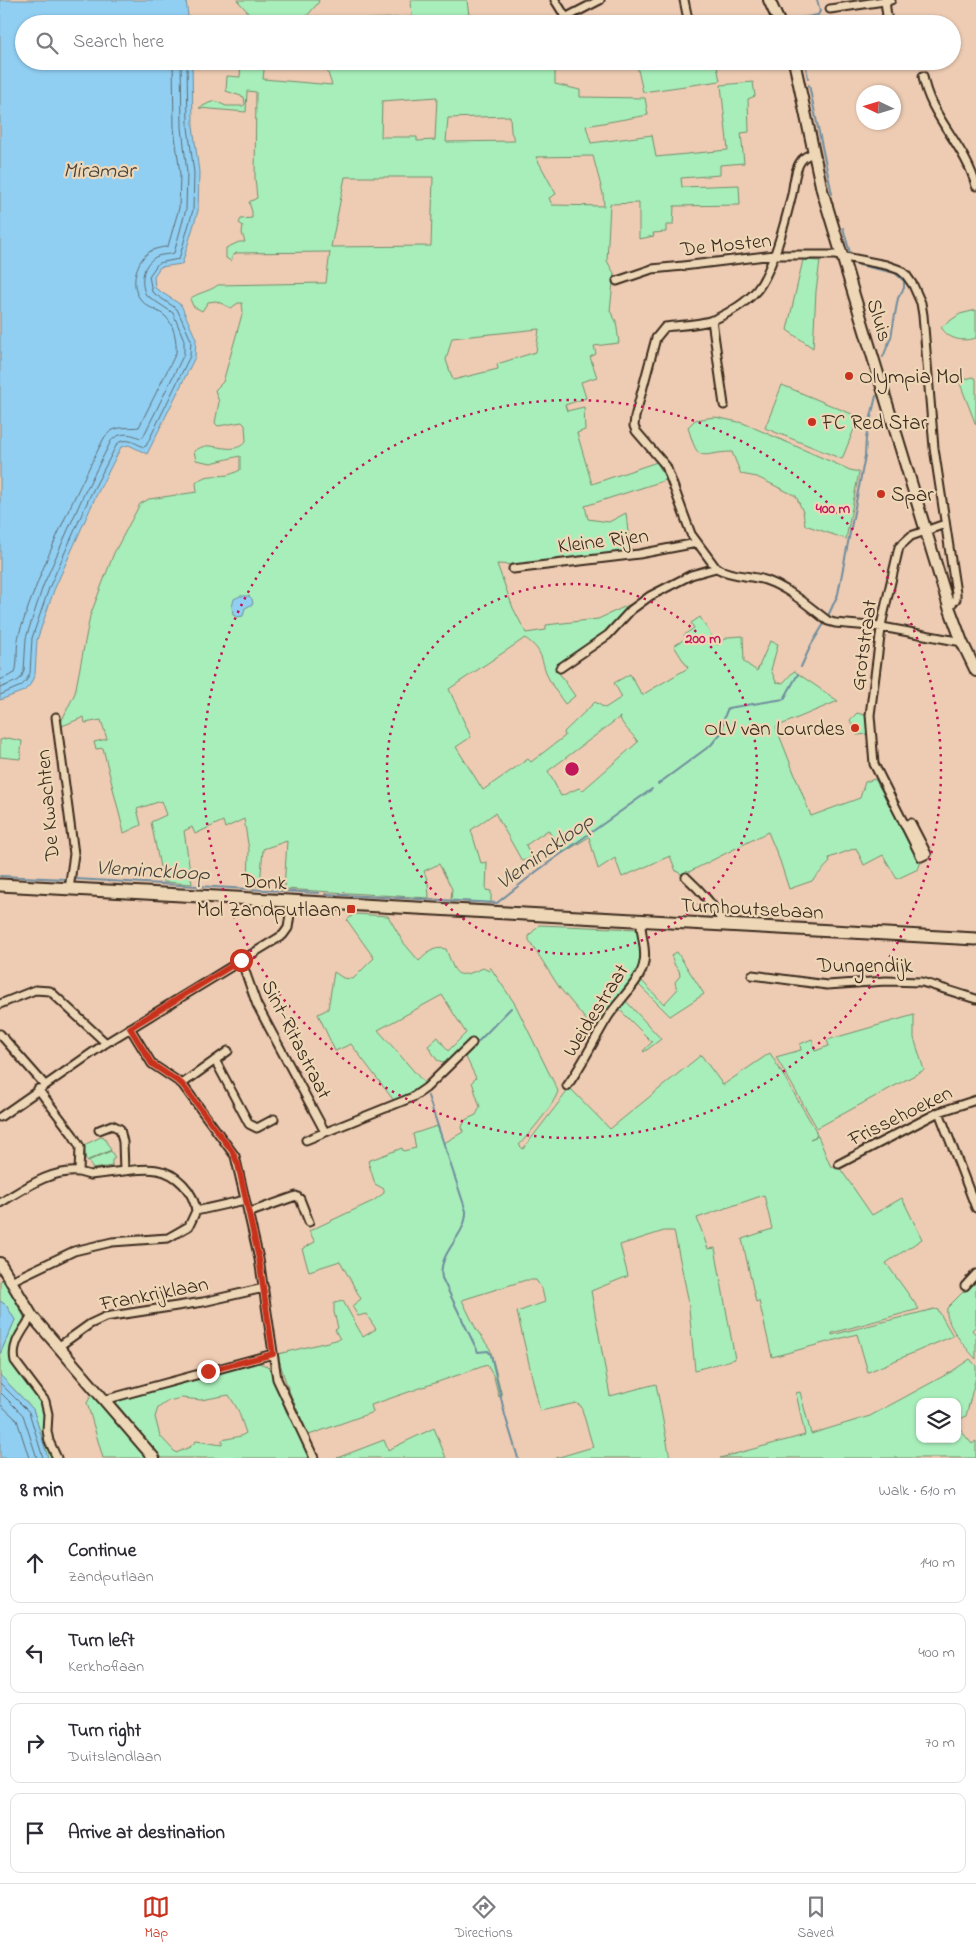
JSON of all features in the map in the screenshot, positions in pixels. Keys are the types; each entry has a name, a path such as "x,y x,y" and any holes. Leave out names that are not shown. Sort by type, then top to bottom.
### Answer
{"main road":[{"name":"Donk","path":"0,885 525,914"},
{"name":"Turnhoutsebaan","path":"525,914 976,939"}],"street":[{"path":"555,0 564,15"},
{"path":"577,15 600,0"},
{"path":"684,0 687,15"},
{"path":"769,0 776,15"},
{"path":"830,8 888,0 888,15"},
{"name":"Sluis","path":"796,70 822,190 841,256 948,607 976,670"},
{"path":"923,76 928,96 971,169 976,186"},
{"path":"716,568 713,561 691,534 666,466 636,431 634,426 656,338 660,331 665,327 712,320 748,300 764,279 774,255 799,162 804,157 814,153"},
{"name":"De Mosten","path":"617,281 652,270 774,255 841,256 886,265 900,270 906,275 917,294 923,315 934,448 956,593 956,599 948,607"},
{"path":"712,320 724,405"},
{"name":"Grotstraat","path":"904,826 874,764 870,715 882,627 899,547 910,536 946,524"},
{"name":"Kleine Rijen","path":"513,569 639,554 697,543"},
{"path":"560,668 608,635 631,610 650,596 691,575 716,568 732,575 757,578 777,585 835,623 882,627 962,642"},
{"name":"De Kwachten","path":"56,717 74,854 69,889"},
{"path":"686,877 720,918 723,925"},
{"path":"0,1117 106,1043 283,934 288,928 292,901"},
{"name":"Weidestraat","path":"567,1086 582,1065 609,1016 641,972 645,955 640,929 641,920"},
{"name":"Sint-Ritastraat","path":"241,960 257,1005 325,1132"},
{"name":"Dungendijk","path":"752,975 826,985 922,982 976,998"},
{"path":"0,1004 35,990 50,991 106,1043"},
{"path":"130,1028 152,1064 182,1084 235,1156 259,1259 277,1379 314,1458"},
{"path":"0,1034 41,1087 80,1147 79,1172"},
{"name":"Sint-Ritastraat","path":"306,1140 413,1097 426,1088 472,1043"},
{"path":"182,1084 228,1051"},
{"path":"215,1060 249,1124 253,1127 261,1127 274,1119"},
{"name":"Frissehoeken","path":"839,1164 938,1112 976,1100"},
{"path":"938,1112 976,1208"},
{"path":"100,1130 112,1125 120,1130 124,1142 124,1171"},
{"path":"0,1203 46,1177 67,1171 90,1175 124,1171 159,1170 171,1176 189,1190 196,1211 189,1226 168,1238 112,1242 74,1251 11,1281"},
{"path":"248,1214 296,1196 300,1199 309,1222"},
{"path":"196,1211 245,1200"},
{"path":"0,1263 32,1316 154,1458"},
{"path":"965,1286 976,1274"},
{"name":"Frankrijklaan","path":"58,1347 90,1324 105,1318 203,1302 264,1288"},
{"path":"32,1316 15,1344 14,1361 45,1401 48,1414 49,1441 58,1458"},
{"path":"104,1400 273,1354"}],"green space":[{"path":"237,0 319,0 308,15 247,15 247,11"},
{"path":"411,0 467,0 469,15 412,15"},
{"path":"240,70 264,70 263,79 332,85 327,70 555,70 555,84 580,90 580,97 645,98 648,115 586,126 591,143 652,135 656,157 728,150 721,85 753,82 755,96 748,99 749,132 741,133 744,163 720,165 720,175 681,178 682,187 739,185 740,205 674,206 673,225 666,225 666,232 653,233 654,236 639,239 639,203 610,204 607,261 614,273 610,311 616,321 619,343 594,346 596,354 590,357 597,377 581,382 586,398 565,405 567,411 584,407 585,430 577,433 592,484 657,462 666,480 585,506 588,519 609,522 626,513 630,551 520,565 497,564 513,608 526,633 546,630 546,625 598,619 633,603 617,623 555,667 575,696 565,704 547,675 540,653 525,638 449,689 471,737 456,747 483,790 528,759 531,762 565,736 564,732 595,702 605,708 622,697 614,683 630,674 642,695 688,668 674,646 686,638 684,635 694,628 691,623 700,617 717,645 728,637 743,636 744,662 757,671 770,641 778,644 771,670 776,682 783,683 794,671 838,701 776,727 811,816 860,798 865,782 875,779 921,862 918,869 897,879 883,855 864,865 856,848 829,858 830,862 812,881 789,889 768,832 683,875 676,871 670,856 622,877 615,858 598,869 589,837 563,853 548,830 526,845 531,858 522,861 495,813 471,830 481,863 487,862 486,890 491,891 491,903 451,901 452,889 439,864 424,871 428,882 429,898 284,889 287,841 263,849 260,886 248,886 249,850 244,819 225,828 223,821 195,834 192,827 184,831 192,884 163,882 151,822 166,815 161,801 137,809 141,825 124,833 103,748 96,749 94,742 107,739 101,720 85,723 84,717 62,726 61,722 75,693 90,616 114,553 140,504 149,499 197,492 196,483 199,480 211,476 228,475 240,470 240,456 211,463 196,460 194,451 206,446 234,448 246,441 245,425 242,422 218,426 215,423 219,402 215,390 223,382 243,311 242,303 238,303 231,308 216,301 208,302 202,311 193,306 190,299 218,285 326,283 330,252 236,253 231,261 226,258 226,248 239,242 245,242 242,233 243,226 239,223 241,219 252,218 249,202 257,198 255,178 256,92 247,91 246,112 199,108 215,101 226,106 243,106 245,104 244,97 226,91 227,76 240,77","holes":["437,97 435,140 417,141 417,137 381,137 382,101","510,116 511,132 515,141 446,142 448,118","593,156 603,194 604,206 552,205 549,198 556,194 536,157","345,177 433,177 431,246 331,247","539,329 536,352 497,364 498,369 453,380 446,360 452,338","620,717 638,742 582,791 579,788 561,796 548,771"]},
{"path":"638,70 718,70 720,81 643,92"},
{"path":"803,260 820,261 816,291 813,348 787,330"},
{"path":"976,310 976,338 956,339 948,335 941,327 960,314"},
{"path":"973,377 976,379 976,425 959,381"},
{"name":"FC Red Star","path":"782,385 859,417 842,459 765,428"},
{"path":"715,417 743,423 850,470 859,472 846,539 805,525 803,512 796,496 757,477 741,474 732,452 707,455 699,452 695,448 688,427 695,420"},
{"path":"857,713 868,716 869,734 857,735 850,720"},
{"path":"8,738 22,741 20,759 0,757 0,740"},
{"path":"354,914 388,916 403,942 419,961 431,951 441,948 446,949 457,973 466,974 483,968 489,971 490,967 515,1004 558,1091 547,1111 519,1145 523,1149 570,1088 610,1129 701,1055 723,1085 770,1053 815,1129 817,1136 810,1139 818,1136 830,1165 836,1169 839,1167 872,1215 902,1198 922,1239 886,1263 919,1309 832,1333 832,1335 934,1309 938,1310 953,1336 868,1372 857,1334 772,1357 759,1301 756,1302 742,1239 772,1229 764,1195 697,1218 708,1249 715,1248 735,1359 695,1370 688,1298 674,1231 664,1231 620,1245 628,1276 591,1291 610,1396 656,1384 670,1458 556,1458 593,1447 581,1406 576,1403 540,1411 517,1312 545,1302 542,1289 536,1280 526,1280 462,1300 476,1329 490,1349 502,1396 499,1397 494,1377 487,1365 371,1405 373,1412 309,1435 287,1385 278,1354 340,1339 335,1330 338,1328 334,1303 343,1301 363,1337 376,1329 366,1314 358,1316 352,1306 361,1299 340,1261 309,1271 302,1249 315,1242 309,1231 373,1201 384,1193 384,1189 375,1184 368,1161 402,1148 403,1151 416,1148 413,1134 437,1126 444,1143 463,1132 462,1127 465,1120 476,1115 480,1107 472,1082 476,1078 463,1051 448,1064 437,1060 428,1046 438,1037 448,1051 466,1033 442,995 378,1030 426,1085 422,1088 395,1102 351,1044 335,1051 318,1014 328,1009 334,972 343,978 353,979 374,958 347,920"},
{"path":"539,925 638,929 643,955 638,972 613,1004 596,1032 559,987 529,940 529,936"},
{"path":"677,952 704,994 670,1016 637,983 640,979 664,1004 677,990 675,982 680,976 679,970 675,966 671,955"},
{"path":"625,1000 661,1039 644,1052 652,1042 619,1009"},
{"path":"914,1015 914,1038 924,1070 817,1128 776,1057 801,1050 800,1044 812,1039 815,1051 829,1046 827,1040"},
{"path":"103,1136 111,1150 86,1161 84,1145"},
{"path":"111,1151 115,1158 112,1160 112,1166 93,1169 88,1161"},
{"path":"3,1279 24,1317 13,1358 16,1370 35,1390 45,1405 56,1458 48,1458 33,1409 0,1375 0,1354 15,1320 6,1305 0,1301 0,1281"},
{"path":"976,1279 976,1326 972,1330 976,1335 976,1359 952,1328 947,1308"},
{"path":"970,1359 976,1366 976,1377 966,1416 961,1419 961,1398 916,1398 916,1443 961,1443 961,1431 972,1444 976,1441 976,1458 720,1458 805,1435 796,1393 800,1392 811,1434 870,1416 951,1372"},
{"path":"256,1362 270,1369 286,1411 311,1458 162,1458 115,1402","holes":["229,1395 238,1410 246,1433 222,1440 222,1445 196,1441 190,1447 176,1453 160,1436 155,1417 158,1408 168,1401 182,1398 201,1400"]},
{"path":"92,1394 148,1458 103,1458 87,1403"},
{"path":"434,1428 446,1458 337,1458 384,1440 388,1450"}],"water":[{"name":"Miramar","path":"0,0 186,0 188,15 15,15 15,70 192,70 193,126 199,172 198,211 182,264 160,267 154,276 155,288 181,305 196,339 195,357 147,454 129,445 121,447 95,498 54,590 37,640 35,674 30,685 24,691 0,700"},
{"path":"240,596 249,596 253,604 245,608 243,616 237,617 233,615 232,607 234,599"},
{"path":"0,1301 6,1305 15,1320 0,1354"},
{"path":"0,1375 33,1409 48,1458 0,1458"}],"waterway":[{"name":"Vleminckloop","path":"817,0 820,11 818,15"},
{"name":"Vleminckloop","path":"807,70 808,78"},
{"name":"Vleminckloop","path":"809,85 832,194"},
{"name":"Vleminckloop","path":"843,228 850,253"},
{"name":"Vleminckloop","path":"859,265 895,273 904,281 904,288 898,298 891,337 883,357"},
{"name":"Vleminckloop","path":"828,616 838,594 865,456 866,438 876,396"},
{"name":"Vleminckloop","path":"801,667 811,645 825,622"},
{"name":"Vleminckloop","path":"658,784 711,745 722,732 728,708 784,699 798,674"},
{"name":"Vleminckloop","path":"325,894 497,903 537,871 652,789"},
{"name":"Vleminckloop","path":"0,876 66,879"},
{"name":"Vleminckloop","path":"75,879 319,893"},
{"path":"464,1056 511,1008"},
{"path":"428,1096 466,1211 462,1228 444,1260 442,1278 478,1352 488,1351 491,1355 505,1415 518,1458"}],"place":[{"name":"Olympia Mol","path":"849,376"},
{"name":"FC Red Star","path":"812,422"},
{"name":"Spar","path":"881,494"},
{"name":"OLV van Lourdes","path":"855,728"},
{"name":"Mol Zandputlaan","path":"351,909"}],"route":[{"path":"208,1371 273,1354 259,1259 238,1164 232,1151 182,1084 152,1064 130,1028 241,960"}]}
